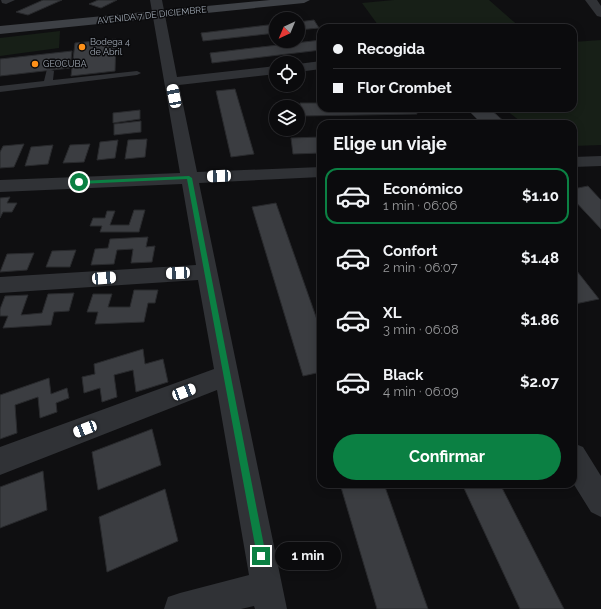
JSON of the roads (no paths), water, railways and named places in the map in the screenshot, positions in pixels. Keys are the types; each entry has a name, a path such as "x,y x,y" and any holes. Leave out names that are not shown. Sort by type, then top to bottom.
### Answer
{"main road":[{"name":"AVENIDA 7 DE DICIEMBRE","path":"0,24 244,0"},
{"name":"AVENIDA 7 DE DICIEMBRE","path":"0,30 157,8 304,0"}],"street":[{"path":"591,0 601,14"},
{"path":"157,8 269,598 180,609"},
{"path":"305,67 317,66"},
{"path":"171,82 269,71"},
{"path":"587,161 601,175"},
{"path":"0,186 317,172"},
{"path":"0,284 207,272"},
{"path":"0,461 227,375"},
{"path":"577,463 601,502"}],"lane":[{"path":"48,84 50,70"},
{"path":"0,89 137,72"}],"place":[{"name":"Bodega 4 de Abril","path":"82,47"},
{"name":"GEOCUBA","path":"35,64"}]}
